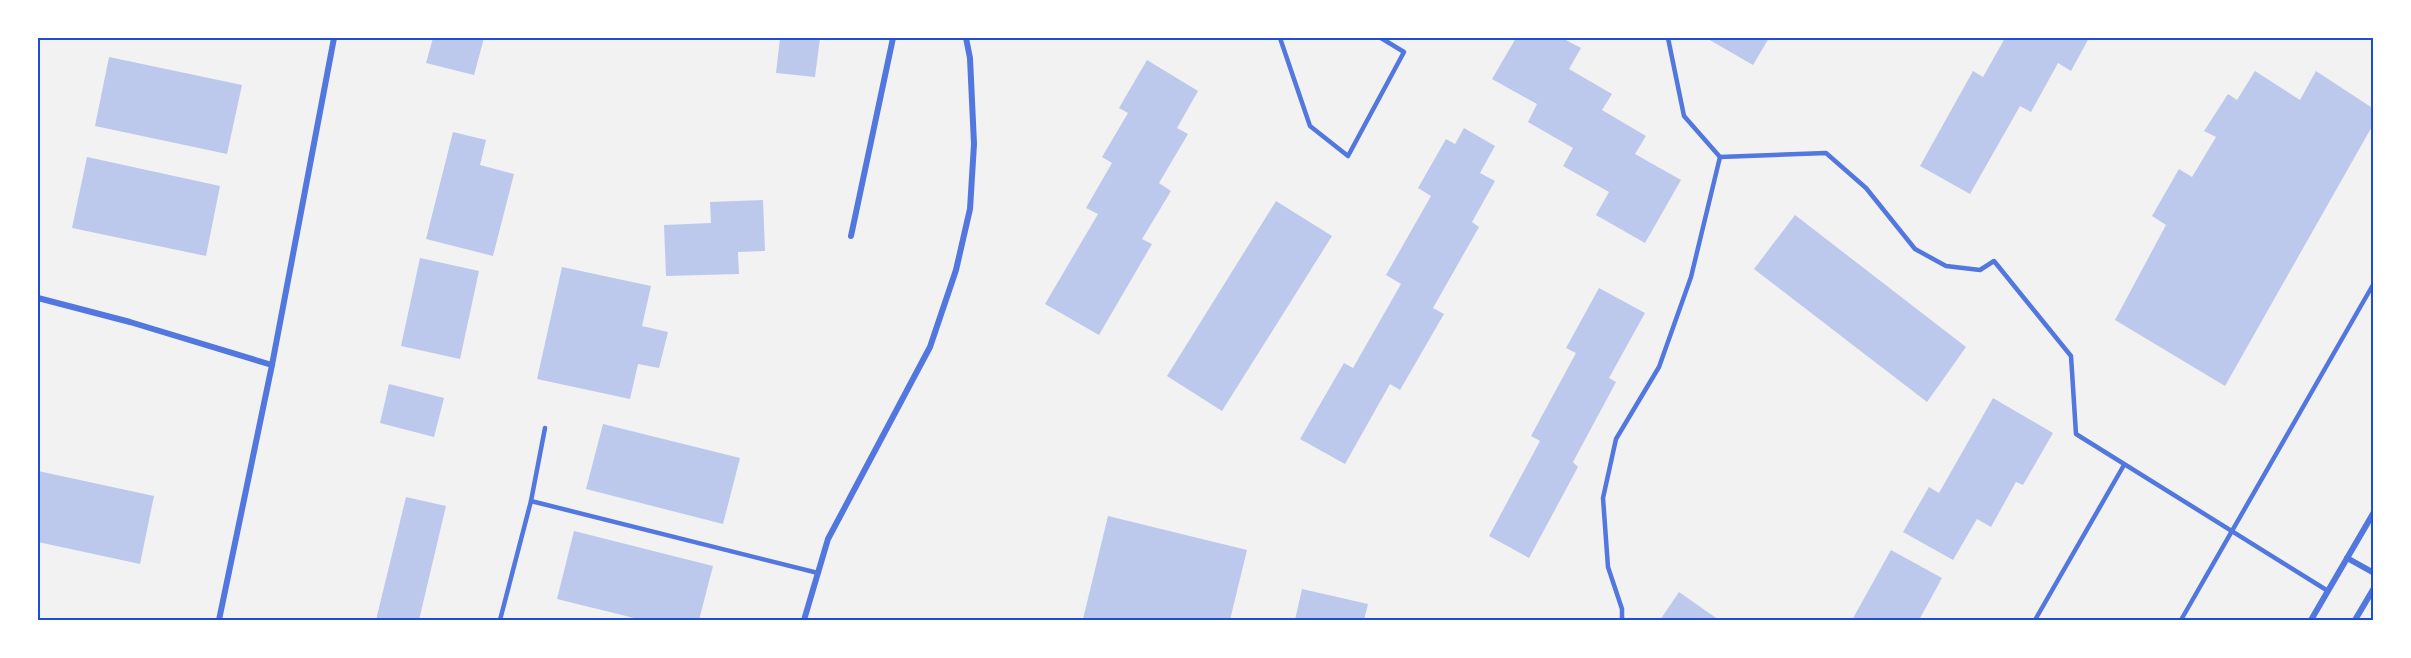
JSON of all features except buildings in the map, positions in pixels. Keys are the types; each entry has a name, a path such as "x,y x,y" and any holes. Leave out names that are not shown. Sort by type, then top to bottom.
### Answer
{"street":[{"path":"219,621 272,365 334,38"},
{"path":"851,236 893,38"},
{"path":"804,621 828,539 930,347 956,270 970,209 974,144 970,58 966,38"},
{"path":"38,298 130,322 272,365"},
{"path":"2312,621 2373,512"},
{"path":"2347,558 2373,573"},
{"path":"2355,621 2373,588"}],"lane":[{"path":"1280,38 1310,126 1348,156 1404,52 1381,38"},
{"path":"1668,38 1684,116 1720,157"},
{"path":"1720,157 1826,153 1866,188 1915,249 1946,266 1980,270 1994,261 2071,356 2076,434 2328,591"},
{"path":"1622,621 1622,609 1608,567 1603,498 1605,488 1616,439 1659,367 1691,277 1720,157"},
{"path":"2181,621 2373,283"},
{"path":"500,621 531,501 545,428"},
{"path":"2035,621 2124,465"},
{"path":"531,501 818,573"}]}
